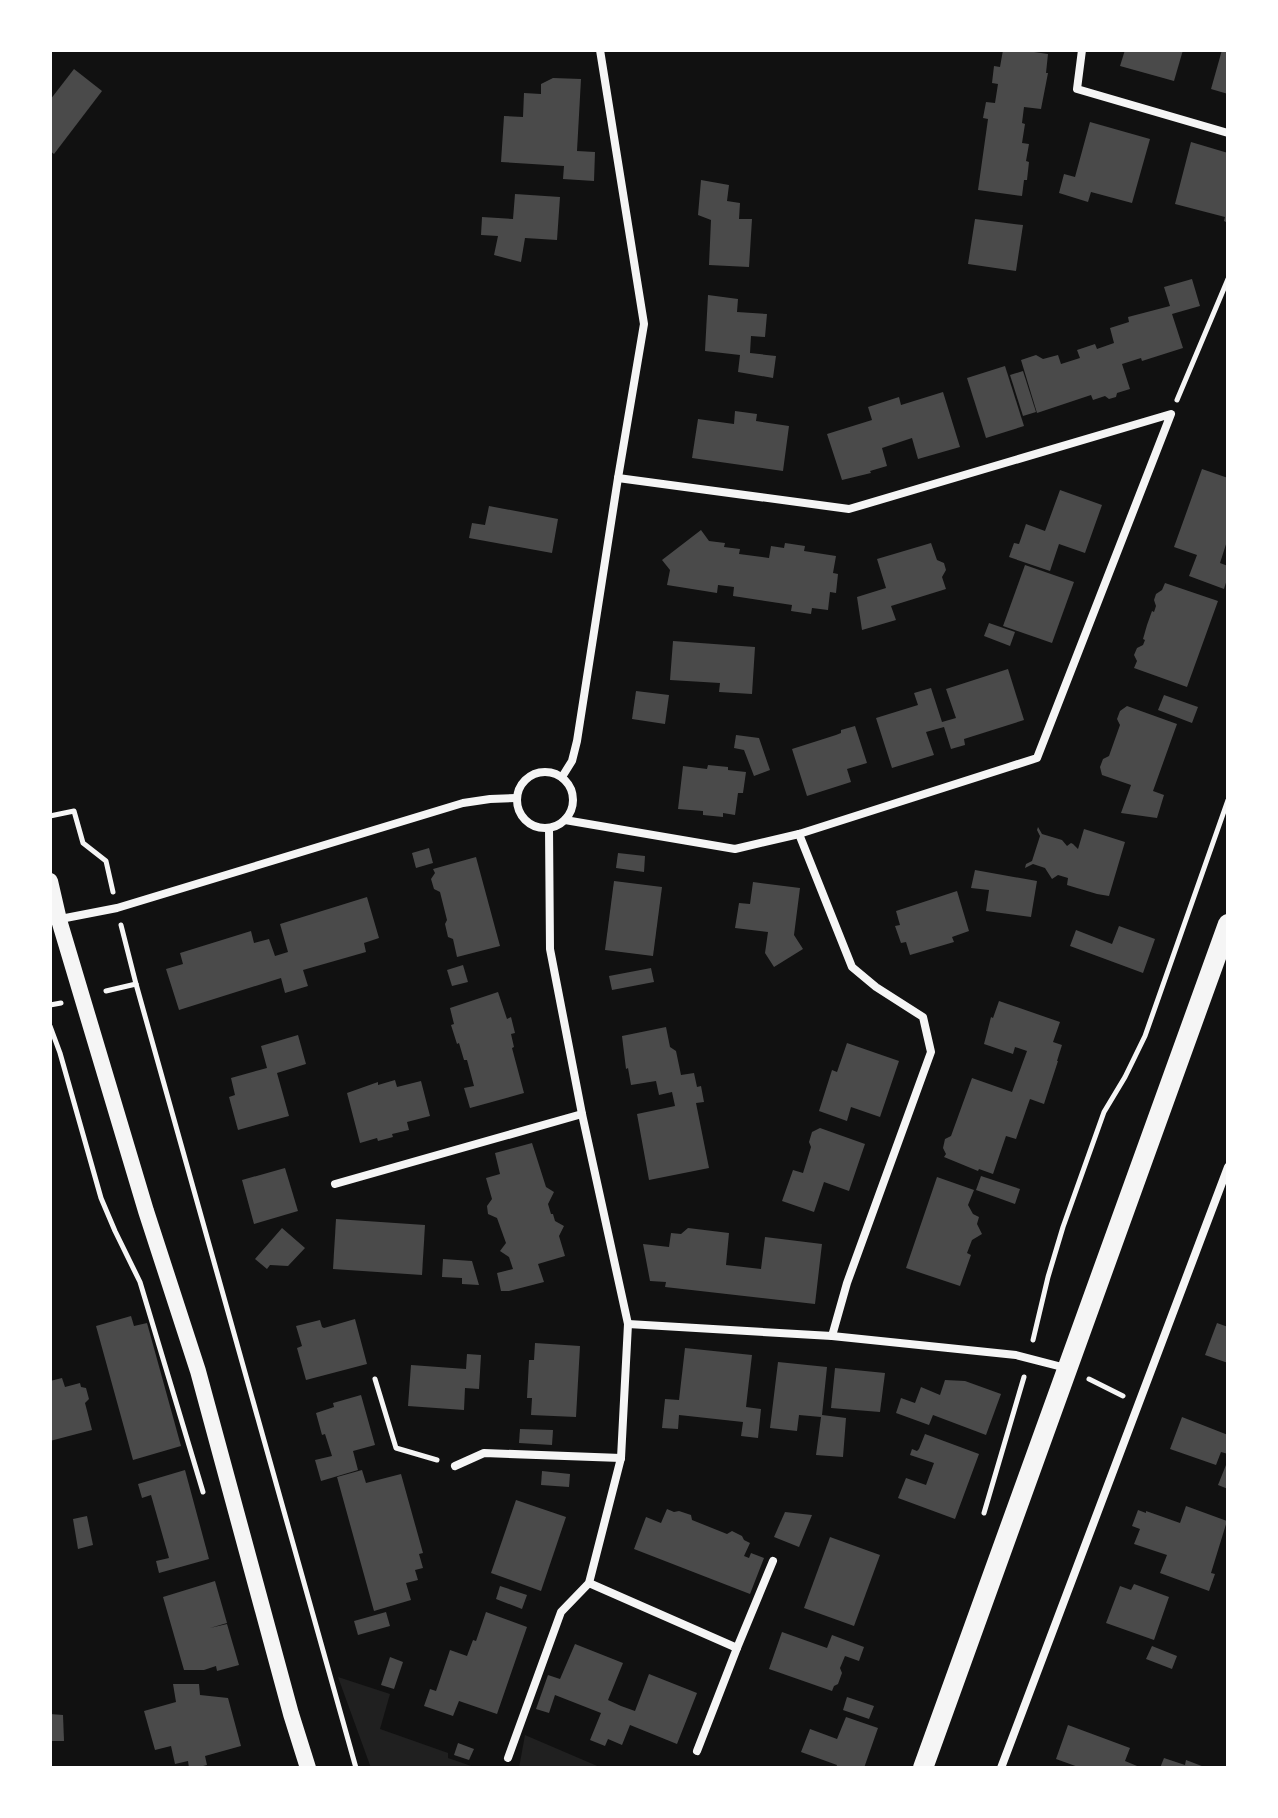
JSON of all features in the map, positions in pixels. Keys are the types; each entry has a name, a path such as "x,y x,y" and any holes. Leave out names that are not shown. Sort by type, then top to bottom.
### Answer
{"main road":[{"path":"50,881 54,920 198,1371 308,1768"},
{"path":"923,1768 1228,924"}],"street":[{"path":"562,777 572,761 577,741 644,324 600,50"},
{"path":"1082,50 1077,89 1228,133"},
{"path":"618,478 849,509 1171,414"},
{"path":"565,820 735,849 799,834 1037,758 1171,414"},
{"path":"548,772 562,777 568,783 573,798 573,806 565,820 549,828 532,826 525,821 516,798 521,784 533,774 548,772"},
{"path":"54,920 117,908 463,803 516,798"},
{"path":"508,1758 561,1612 589,1583 621,1458 628,1324 550,949 549,828"},
{"path":"799,834 852,967 876,987 923,1017 931,1052 847,1283 832,1336"},
{"path":"335,1184 582,1114"},
{"path":"1001,1768 1228,1167"},
{"path":"628,1324 832,1336 1016,1355 1066,1368"},
{"path":"455,1466 484,1453 621,1458"},
{"path":"697,1751 773,1561"},
{"path":"589,1583 737,1648"}],"path":[{"path":"1171,414 1227,283"},
{"path":"981,1526 1068,1214 1104,1112 1145,1036 1228,800"},
{"path":"50,816 74,811 83,843 106,861 136,984 356,1768"},
{"path":"50,1026 101,1198 140,1282 207,1505"},
{"path":"1066,1368 1138,1403"},
{"path":"375,1379 396,1448 455,1466"}],"shaded area":[{"path":"338,1677 390,1694 380,1729 448,1753 448,1758 477,1768 371,1768"},
{"path":"525,1735 602,1768 519,1768"}],"building":[{"path":"1003,50 1048,54 1041,109 1024,107 1022,143 1029,144 1026,161 1029,162 1022,196 978,190 988,119 983,118 986,102 995,103 998,84 992,83 994,66 1000,67"},
{"path":"1125,50 1183,50 1174,81 1120,66"},
{"path":"1222,50 1228,50 1228,94 1211,89"},
{"path":"74,69 102,91 54,154 50,151 50,100"},
{"path":"553,78 581,79 577,151 595,152 594,181 563,179 564,166 501,162 504,116 523,117 524,93 541,94 541,84"},
{"path":"1090,122 1150,139 1132,203 1091,192 1088,202 1059,193 1064,174 1075,177"},
{"path":"1191,142 1228,153 1228,223 1224,221 1225,217 1175,204"},
{"path":"701,180 729,185 727,201 740,203 739,219 752,219 749,267 709,265 711,220 698,215"},
{"path":"515,194 560,197 557,240 525,238 521,262 494,255 498,236 481,235 482,217 513,219"},
{"path":"975,219 1023,225 1016,271 968,264"},
{"path":"1192,279 1200,306 1172,314 1183,348 1122,364 1130,389 1117,393 1116,397 1109,399 1105,396 1093,400 1091,395 1037,413 1021,360 1036,355 1043,359 1058,355 1061,364 1080,358 1077,350 1095,344 1097,349 1114,343 1110,328 1129,322 1128,317 1170,306 1164,287"},
{"path":"708,295 738,299 737,312 767,314 765,337 751,336 750,353 776,356 773,378 738,372 740,355 705,351"},
{"path":"1005,366 1024,426 986,438 967,378"},
{"path":"1023,371 1036,412 1023,416 1010,375"},
{"path":"943,392 960,447 918,459 912,438 882,448 887,466 842,480 827,434 872,420 868,407 899,397 901,405"},
{"path":"735,411 757,414 756,421 789,426 783,471 692,458 698,419 734,424"},
{"path":"1202,469 1228,478 1228,538 1220,563 1228,566 1224,589 1189,576 1197,555 1174,547"},
{"path":"1060,490 1102,505 1085,553 1059,544 1050,571 1009,557 1014,543 1019,544 1026,524 1045,531"},
{"path":"489,506 558,519 552,553 469,538 472,523 485,525"},
{"path":"701,530 709,541 740,549 739,554 769,558 771,546 784,548 785,543 805,546 804,551 836,556 833,573 838,574 836,593 830,592 828,610 812,608 811,614 791,611 792,605 733,596 734,587 718,585 717,593 667,585 670,570 662,560"},
{"path":"931,543 937,560 944,563 946,570 942,577 946,589 891,606 896,620 862,630 857,597 886,588 877,559"},
{"path":"1025,565 1074,582 1052,643 1003,626"},
{"path":"1165,583 1218,601 1187,687 1134,668 1137,661 1134,655 1145,640 1147,625 1156,606 1156,594"},
{"path":"989,623 1015,632 1010,646 984,636"},
{"path":"673,641 755,647 752,694 719,692 720,683 670,680"},
{"path":"1008,669 1024,720 964,739 965,745 951,749 944,727 926,732 934,755 892,768 876,718 918,705 914,693 931,688 942,722 956,718 946,689"},
{"path":"636,691 669,695 665,724 632,719"},
{"path":"1164,695 1198,707 1192,723 1158,710"},
{"path":"1127,706 1177,724 1153,791 1164,795 1157,818 1121,813 1131,785 1102,775 1100,767 1103,759 1109,756 1120,725 1117,719 1120,711"},
{"path":"855,726 867,763 847,769 851,782 807,796 792,749"},
{"path":"736,735 759,738 770,770 754,776 744,750 734,748"},
{"path":"708,765 746,772 743,793 738,793 735,815 703,815 703,811 678,809 683,766 707,769"},
{"path":"1038,827 1042,834 1062,840 1067,846 1071,843 1078,849 1084,829 1125,842 1109,896 1067,885 1068,878 1058,875 1052,879 1045,868 1033,864 1025,868 1032,861 1040,836"},
{"path":"429,848 433,863 416,868 412,853"},
{"path":"618,853 645,856 644,872 616,868"},
{"path":"476,857 500,946 457,957 453,939 448,937 440,892 434,889 431,879 435,873 433,869"},
{"path":"975,870 1037,881 1031,917 986,911 989,890 971,888"},
{"path":"614,881 662,887 653,956 605,950"},
{"path":"753,882 800,888 794,935 803,949 774,967 765,953 768,932 735,928 739,903 750,904"},
{"path":"957,891 969,931 952,937 954,942 910,955 906,942 901,943 895,926 900,925 896,911"},
{"path":"367,897 379,938 364,943 366,952 303,970 308,986 285,993 281,978 179,1010 166,969 183,964 180,953 251,931 254,943 269,939 275,956 288,952 280,924"},
{"path":"1119,926 1155,939 1143,973 1070,946 1076,930 1112,944"},
{"path":"463,965 468,982 452,986 447,970"},
{"path":"651,968 654,982 612,990 609,976"},
{"path":"498,992 507,1019 511,1017 515,1033 511,1034 512,1048 524,1093 470,1108 464,1088 474,1086 467,1060 464,1060 451,1025 454,1024 450,1008"},
{"path":"999,1001 1060,1022 1053,1042 1062,1045 1044,1104 1030,1099 1016,1139 1006,1136 993,1174 944,1157 943,1148 945,1139 951,1136 972,1078 1012,1092 1027,1051 1015,1047 1013,1054 984,1044"},
{"path":"666,1027 681,1075 694,1073 697,1087 701,1086 704,1102 696,1103 709,1168 649,1180 637,1114 675,1106 672,1092 659,1095 656,1081 631,1085 622,1036"},
{"path":"298,1035 306,1064 277,1073 289,1116 238,1130 229,1097 235,1095 231,1078 267,1068 261,1046"},
{"path":"847,1043 899,1061 880,1117 851,1107 847,1121 819,1111 832,1070 837,1072"},
{"path":"395,1080 397,1087 421,1081 430,1116 407,1122 409,1130 392,1134 393,1137 360,1143 347,1093 378,1082 378,1085"},
{"path":"820,1128 865,1144 849,1191 824,1182 814,1212 782,1201 793,1170 803,1173 812,1132"},
{"path":"532,1143 546,1187 554,1192 548,1204 551,1214 555,1221 564,1226 559,1236 565,1256 538,1264 544,1282 501,1291 497,1273 513,1269 509,1257 500,1251 506,1243 497,1218 488,1214 487,1206 492,1199 486,1178 500,1174 495,1153"},
{"path":"285,1168 298,1211 254,1224 242,1180"},
{"path":"981,1176 1020,1189 1015,1204 976,1190"},
{"path":"937,1177 974,1190 968,1205 979,1217 977,1224 982,1234 972,1240 967,1253 971,1255 960,1286 906,1268"},
{"path":"336,1219 425,1225 422,1275 333,1269"},
{"path":"282,1228 305,1248 288,1266 270,1265 267,1269 255,1259"},
{"path":"688,1228 729,1233 726,1265 761,1269 765,1237 822,1244 815,1304 665,1287 666,1282 650,1281 643,1244 669,1247 671,1233 681,1234"},
{"path":"443,1259 472,1261 479,1285 462,1284 462,1278 442,1277"},
{"path":"131,1316 134,1326 147,1323 181,1446 133,1460 96,1326"},
{"path":"355,1319 367,1364 306,1380 297,1348 302,1346 296,1326 320,1320 324,1328"},
{"path":"1217,1323 1228,1327 1228,1363 1205,1355"},
{"path":"535,1343 580,1346 576,1417 531,1415 532,1398 527,1398 529,1360 534,1360"},
{"path":"685,1348 752,1355 746,1407 761,1409 758,1438 741,1436 743,1422 679,1415 678,1429 662,1428 665,1399 679,1400"},
{"path":"467,1354 481,1355 479,1389 465,1388 464,1410 408,1406 411,1365 466,1369"},
{"path":"778,1362 827,1367 822,1415 846,1418 843,1457 816,1455 821,1417 799,1415 797,1431 770,1428"},
{"path":"835,1368 885,1373 880,1412 831,1408"},
{"path":"62,1378 65,1387 80,1383 81,1387 86,1388 89,1399 85,1403 92,1430 50,1441 50,1381"},
{"path":"945,1380 965,1381 1001,1394 986,1435 933,1415 929,1425 896,1413 901,1398 915,1403 921,1387 940,1395"},
{"path":"361,1395 375,1445 353,1451 358,1470 321,1481 315,1460 332,1456 316,1413 334,1407 333,1403"},
{"path":"1182,1417 1228,1435 1228,1454 1221,1452 1216,1465 1170,1449"},
{"path":"520,1429 553,1430 552,1445 519,1443"},
{"path":"925,1434 979,1454 955,1519 898,1498 906,1478 926,1485 934,1463 910,1455 912,1449 919,1449"},
{"path":"1228,1460 1228,1489 1218,1485"},
{"path":"185,1470 209,1559 159,1573 156,1561 169,1558 151,1495 142,1498 138,1484"},
{"path":"362,1470 366,1483 401,1474 423,1553 419,1554 423,1568 415,1570 418,1580 406,1583 411,1600 374,1611 337,1477"},
{"path":"542,1471 570,1474 569,1487 541,1485"},
{"path":"516,1500 566,1517 541,1591 491,1573"},
{"path":"1186,1506 1227,1521 1211,1573 1215,1574 1209,1591 1160,1573 1167,1555 1134,1544 1140,1529 1132,1526 1138,1510 1180,1523"},
{"path":"667,1509 691,1515 692,1520 727,1534 732,1531 750,1543 744,1556 749,1558 751,1553 764,1558 750,1594 634,1549 646,1517 661,1523"},
{"path":"785,1512 812,1515 799,1547 774,1537"},
{"path":"87,1516 93,1545 78,1549 73,1519"},
{"path":"830,1537 880,1555 854,1626 804,1608"},
{"path":"215,1581 227,1623 210,1628 227,1624 239,1665 217,1671 216,1666 204,1670 184,1670 163,1597"},
{"path":"1134,1584 1169,1597 1154,1640 1106,1623 1120,1586 1131,1590"},
{"path":"500,1586 527,1595 522,1609 496,1599"},
{"path":"386,1612 390,1626 358,1635 354,1621"},
{"path":"486,1612 527,1627 497,1714 459,1701 453,1716 424,1706 430,1689 436,1691 450,1650 467,1656"},
{"path":"782,1632 827,1648 832,1635 864,1647 859,1661 845,1656 838,1684 832,1691 769,1669"},
{"path":"575,1644 623,1663 608,1700 621,1706 635,1711 649,1674 697,1693 677,1744 630,1725 622,1745 608,1739 605,1746 590,1740 601,1713 555,1695 549,1713 536,1709 548,1675 560,1679"},
{"path":"1152,1646 1177,1656 1172,1669 1146,1659"},
{"path":"390,1657 403,1662 394,1689 381,1685"},
{"path":"173,1684 199,1684 200,1695 228,1698 241,1746 205,1756 207,1765 195,1768 189,1768 188,1761 175,1764 171,1746 155,1750 144,1711 176,1702"},
{"path":"847,1697 874,1706 869,1719 843,1710"},
{"path":"50,1714 63,1715 64,1741 50,1741"},
{"path":"846,1717 878,1728 864,1768 836,1768 837,1765 801,1752 810,1729 837,1739"},
{"path":"1068,1725 1130,1748 1125,1761 1142,1768 1081,1768 1056,1759"},
{"path":"458,1743 474,1749 469,1760 454,1755"},
{"path":"1164,1758 1185,1765 1186,1760 1207,1768 1160,1768"}]}
